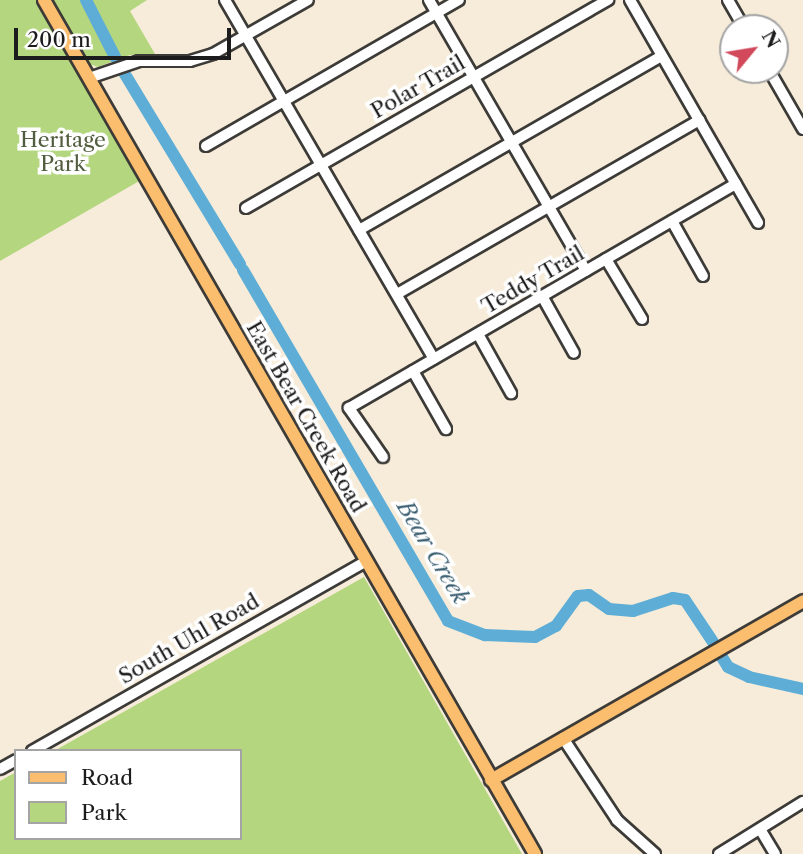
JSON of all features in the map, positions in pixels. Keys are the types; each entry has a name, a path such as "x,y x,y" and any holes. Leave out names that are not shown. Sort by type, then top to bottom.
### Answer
{"main road":[{"name":"East Bear Creek Road","path":"44,0 535,854"},
{"path":"491,780 803,601"}],"street":[{"path":"225,0 434,359"},
{"path":"89,78 139,61 190,61 213,54 309,0"},
{"path":"429,0 586,271"},
{"path":"206,146 459,0"},
{"name":"Polar Trail","path":"246,208 608,0"},
{"path":"630,0 758,223"},
{"path":"359,230 662,56"},
{"path":"777,84 803,129"},
{"path":"397,294 699,120"},
{"name":"Teddy Trail","path":"383,457 349,408 736,184"},
{"path":"672,221 703,276"},
{"path":"606,259 642,319"},
{"path":"542,296 573,353"},
{"path":"478,334 511,393"},
{"path":"413,371 446,429"},
{"name":"South Uhl Road","path":"36,749 367,561"},
{"path":"563,738 617,820 654,854"},
{"path":"719,854 803,802"},
{"path":"760,829 775,854"}],"green space":[{"name":"Heritage Park","path":"0,0 47,0 148,176 0,261"},
{"path":"51,0 147,0 130,11 155,54 130,55 98,67 87,63"},
{"path":"364,577 522,854 0,854 0,781 14,773 14,840 242,840 242,749 58,749"}],"waterway":[{"name":"Bear Creek","path":"86,0 115,57"},
{"name":"Bear Creek","path":"123,71 240,264"},
{"name":"Bear Creek","path":"243,270 448,621 485,635 535,637 556,626 578,596 589,595 609,609 633,611 673,598 685,600 713,642"},
{"name":"Bear Creek","path":"720,654 728,667 749,677 803,689"}]}
